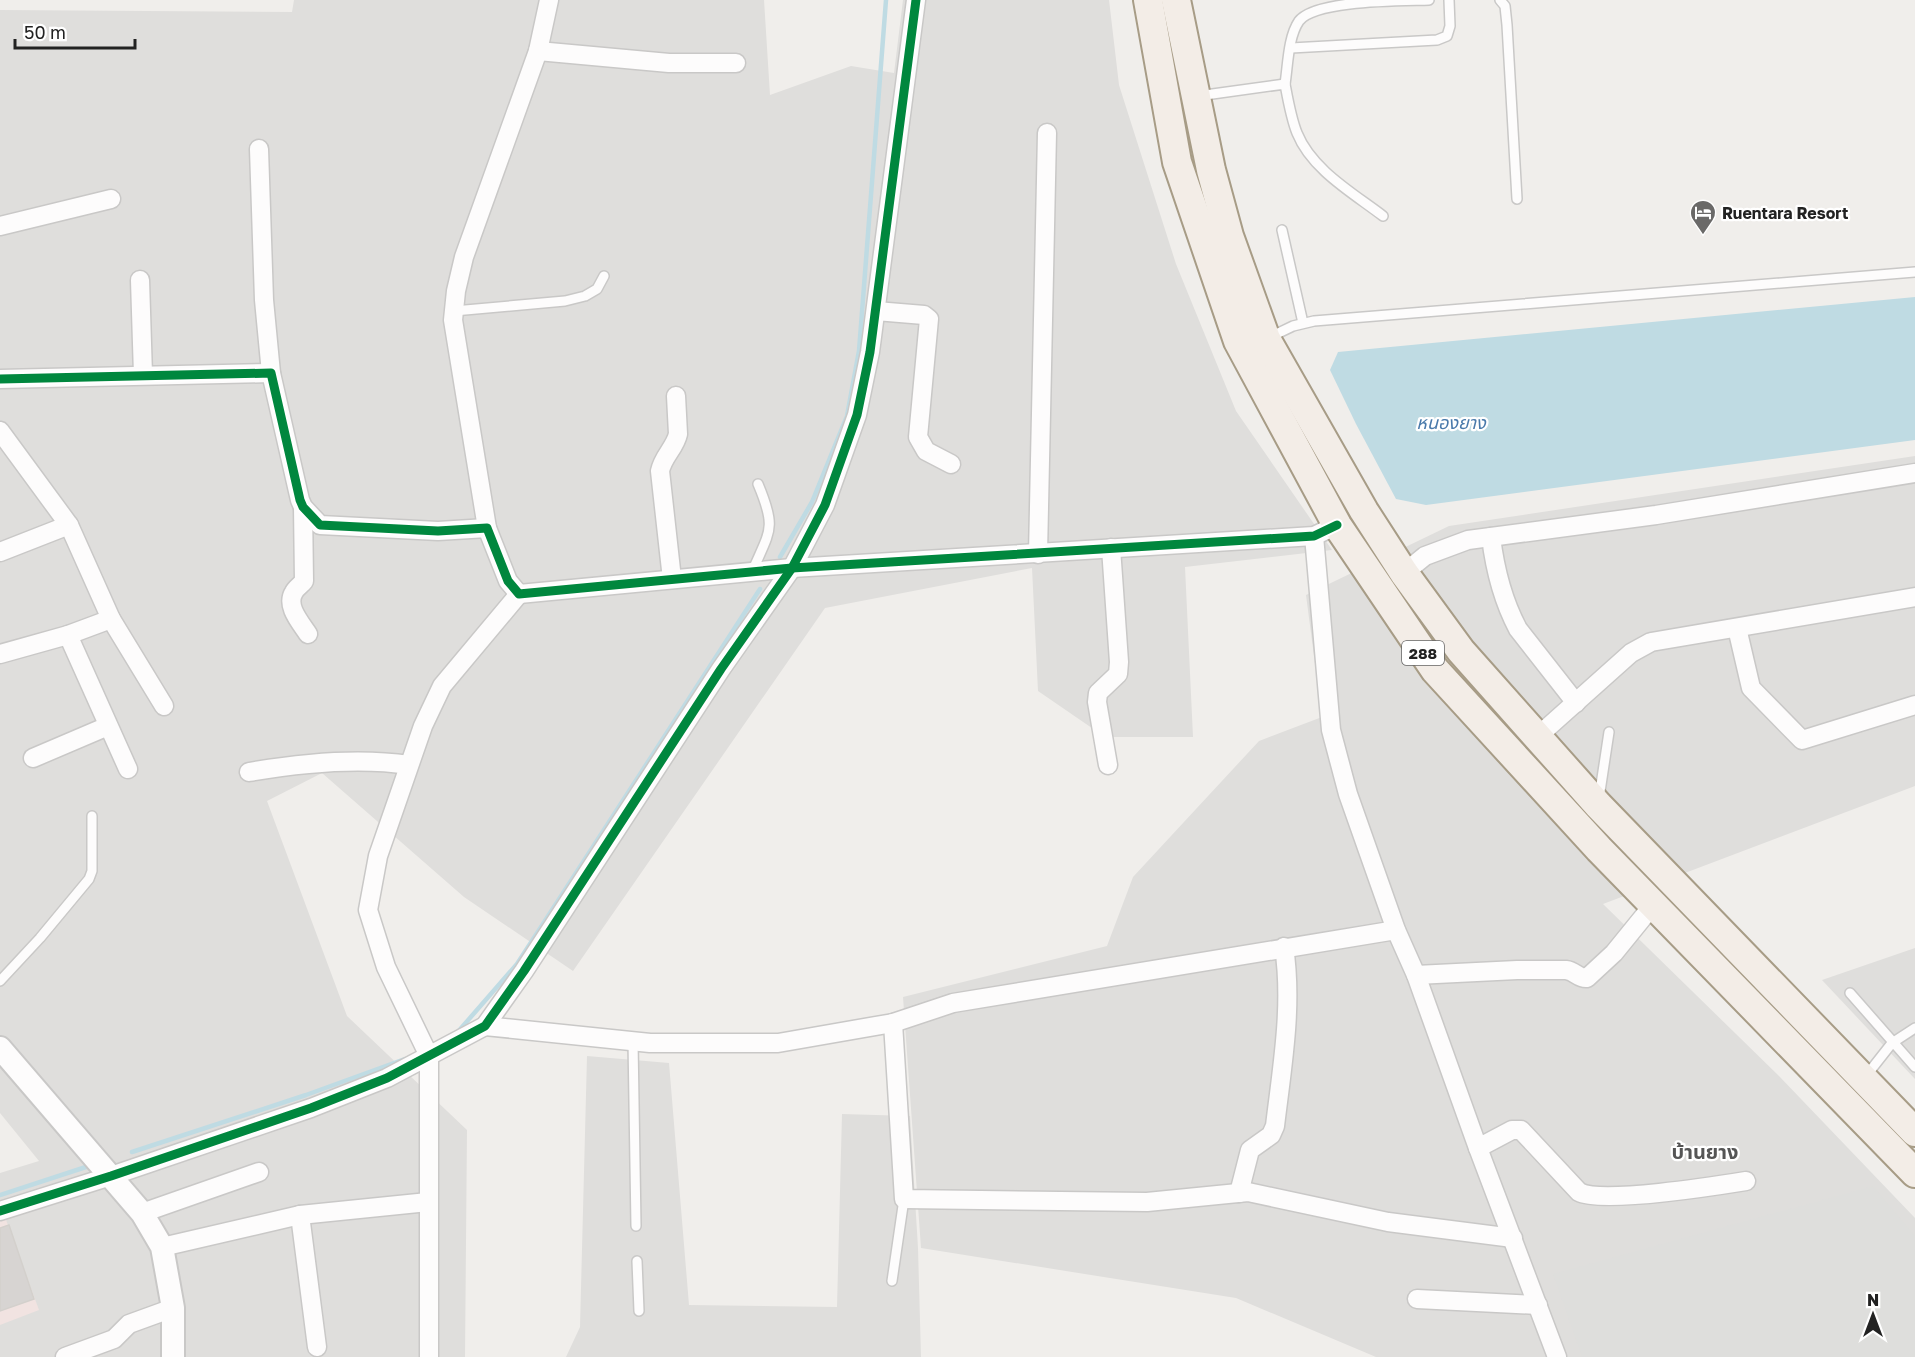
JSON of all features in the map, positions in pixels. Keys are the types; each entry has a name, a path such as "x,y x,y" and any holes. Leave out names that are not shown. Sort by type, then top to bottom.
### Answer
{"main road":[{"name":"288","path":"1148,0 1177,162 1238,341 1325,531 1434,670 1599,849 1915,1173"},
{"name":"288","path":"1176,0 1211,170 1229,237 1266,339 1364,511 1404,573 1461,651 1598,805 1915,1132"},
{"path":"1599,849 1621,829"}],"street":[{"path":"519,594 508,581 488,528 453,320 464,257 538,51 549,0"},
{"path":"0,1211 311,1108 387,1078 485,1026 524,971 721,669 792,568 825,505 857,415 870,352 915,0"},
{"path":"538,51 669,63 736,63"},
{"path":"1038,554 1047,133"},
{"path":"259,148 264,300 271,373 303,507 304,581 293,593 291,603 292,609 308,634"},
{"path":"0,226 111,199"},
{"path":"140,280 142,375"},
{"path":"876,311 924,315 930,319 918,437 926,451 951,464"},
{"path":"0,379 271,373"},
{"path":"672,579 660,471 664,459 677,439 676,396"},
{"path":"0,431 8,456 69,525 111,619 164,706"},
{"path":"1404,573 1425,556 1468,540 1656,515 1915,473"},
{"path":"303,507 320,525 438,531 488,528"},
{"path":"0,552 69,525"},
{"path":"429,1357 429,1056 386,968 368,910 378,856 423,726 442,686 519,594 792,568 1038,554 1325,531 1331,730 1348,794 1396,930 1416,975 1557,1357"},
{"path":"1491,537 1497,579 1518,629 1576,703"},
{"path":"1108,765 1097,702 1098,693 1118,674 1119,663 1111,548"},
{"path":"1537,737 1631,653 1651,642 1915,597"},
{"path":"0,654 68,635 111,619"},
{"path":"1737,628 1751,688 1802,740 1915,705"},
{"path":"68,635 128,769"},
{"path":"33,758 108,726"},
{"path":"249,772 286,765 318,763 367,762 409,765"},
{"path":"1416,975 1548,970 1572,971 1581,978 1587,978 1614,953 1653,905"},
{"path":"485,1026 650,1043 778,1043 893,1023 952,1003 1396,930"},
{"path":"1239,1193 1248,1153 1271,1135 1275,1126 1287,1013 1287,972 1284,947"},
{"path":"893,1023 904,1199 1147,1202 1248,1192 1388,1222 1513,1238"},
{"path":"0,1048 142,1213 162,1246 173,1308 173,1357"},
{"path":"1478,1148 1512,1130 1521,1130 1579,1192 1592,1196 1668,1191 1746,1182"},
{"path":"142,1213 259,1172"},
{"path":"162,1246 300,1215 428,1202"},
{"path":"300,1215 317,1347"},
{"path":"1417,1299 1538,1305"},
{"path":"65,1357 114,1339 129,1324 173,1308"}],"lane":[{"path":"1383,216 1329,174 1309,152 1297,132 1285,84 1291,48 1298,22 1307,13 1334,6 1429,0"},
{"path":"1291,48 1437,40 1448,36 1450,30 1449,0"},
{"path":"1500,0 1505,6 1507,25 1517,199"},
{"path":"1196,96 1285,84"},
{"path":"1282,230 1303,323"},
{"path":"1266,339 1303,323 1915,272"},
{"path":"454,311 565,301 585,297 597,289 604,276"},
{"path":"752,572 770,530 771,519 758,484"},
{"path":"1598,805 1609,732"},
{"path":"0,981 91,877 92,816"},
{"path":"1850,993 1915,1067"},
{"path":"1864,1079 1892,1043 1915,1028"},
{"path":"633,1041 636,1226"},
{"path":"892,1281 904,1199"},
{"path":"638,1261 639,1311"}],"shaded area":[{"path":"294,0 764,0 770,95 851,66 894,73 903,0 1109,0 1119,85 1176,264 1236,411 1332,550 1185,567 1193,737 1105,737 1038,691 1032,568 825,608 573,971 464,897 322,773 267,801 347,1016 467,1130 465,1357 0,1357 0,1173 39,1161 0,1113 0,10 292,12"},
{"path":"1915,456 1915,786 1603,904 1779,1076 1915,1218 1915,1357 1376,1357 1236,1298 921,1248 903,997 1107,946 1133,877 1259,741 1322,717 1306,595 1449,526"},
{"path":"1915,948 1915,1079 1822,980"},
{"path":"587,1056 669,1063 689,1305 837,1307 842,1114 910,1116 918,1248 921,1357 566,1357 580,1327"},
{"path":"1873,1186 1915,1236 1915,1357 1582,1357 1553,1274"},
{"path":"5,1217 39,1310 0,1325 0,1219"}],"water":[{"name":"หนองยาง","path":"1915,297 1915,440 1426,505 1396,499 1330,370 1338,352"}],"building":[{"path":"9,1225 34,1299 0,1311 0,1228"}],"waterway":[{"path":"780,557 812,502 847,416 859,351 886,0"},
{"path":"456,1034 517,964 760,589"},
{"path":"132,1152 306,1095 405,1059"},
{"path":"0,1195 92,1165"}],"cycle path":[{"path":"0,1211 311,1108 387,1078 485,1026 524,971 721,669 792,568 825,505 857,415 870,352 916,0"},
{"path":"0,379 271,373 300,500 303,507 320,525 438,531 487,528 508,581 519,594 792,568 1314,536 1337,525"}],"place":[{"name":"Ruentara Resort","path":"1703,236"}],"district":[{"name":"บ้านยาง","path":"1705,1151"}]}
